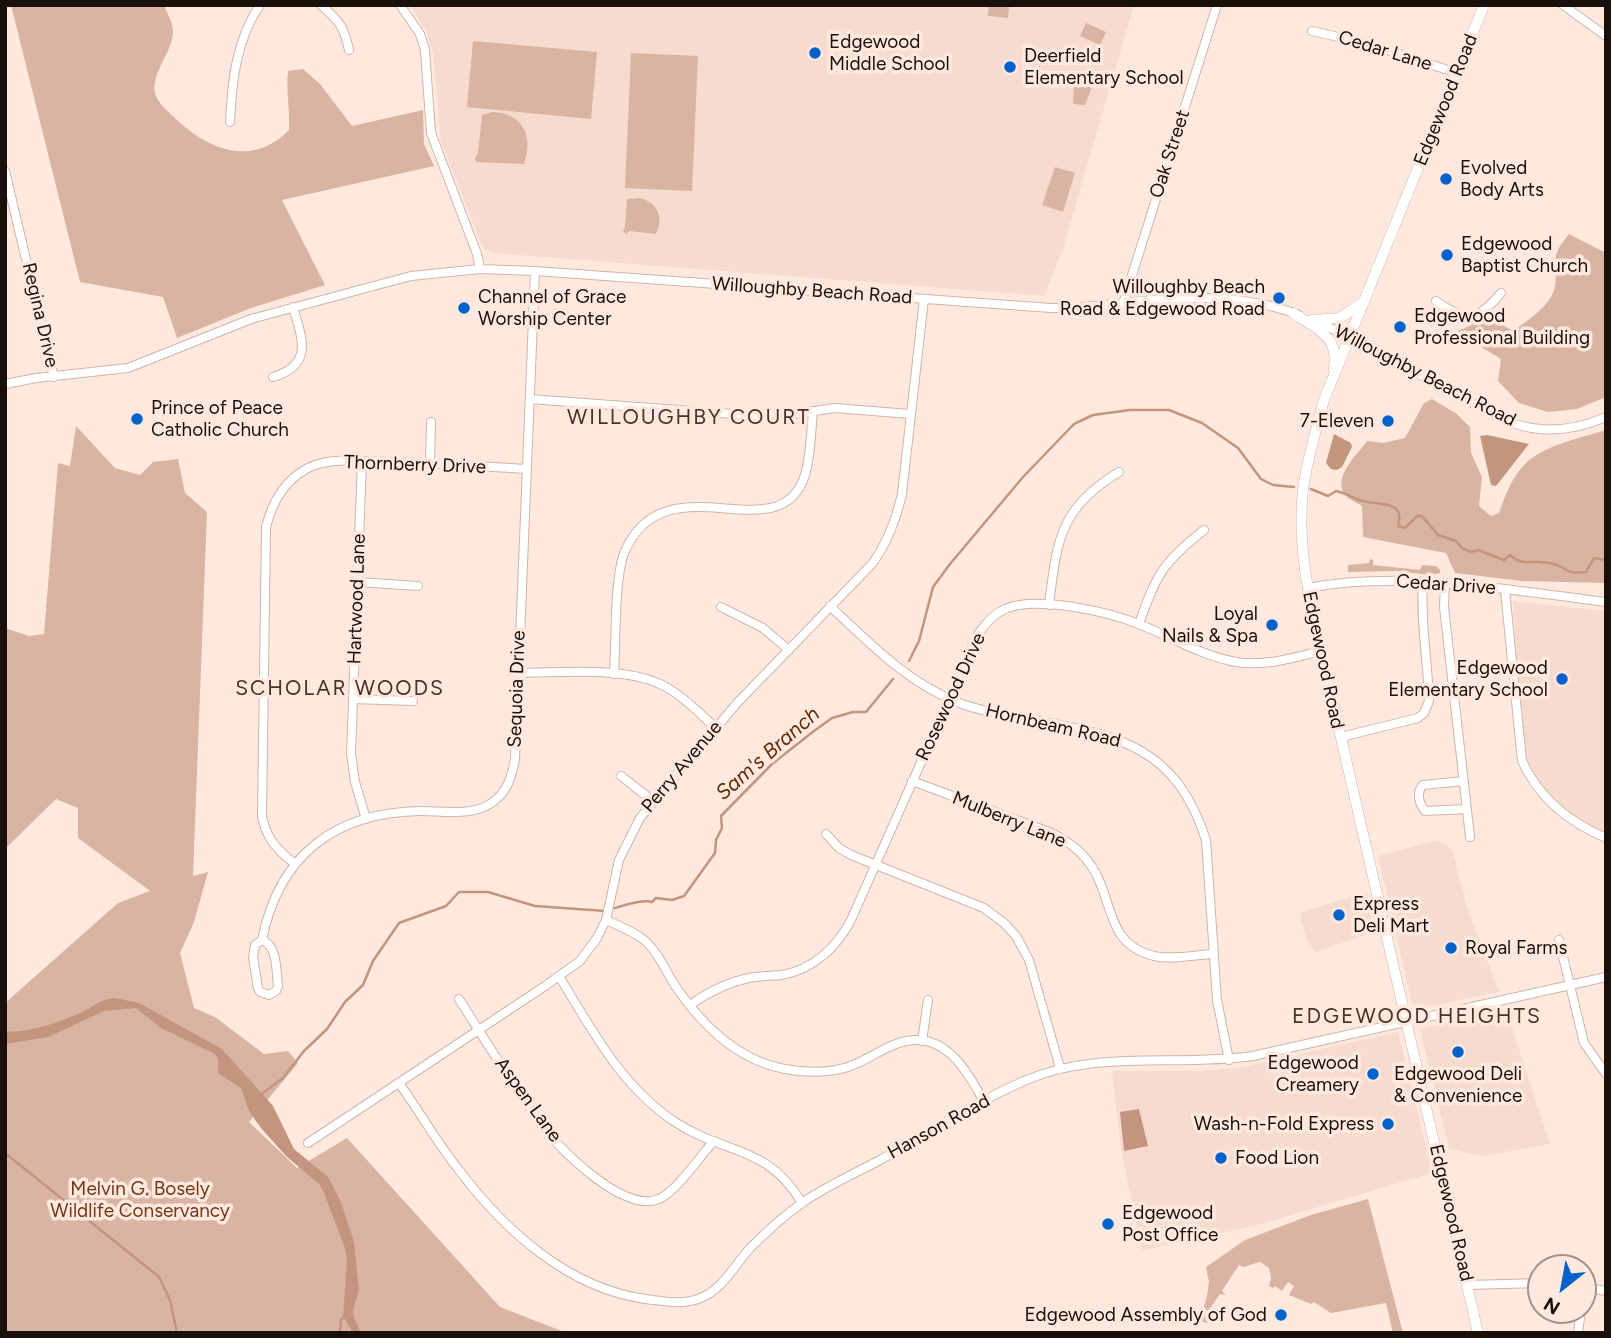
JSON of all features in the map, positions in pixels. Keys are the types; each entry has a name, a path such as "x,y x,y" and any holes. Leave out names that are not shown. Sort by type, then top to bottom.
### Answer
{"main road":[{"name":"Edgewood Road","path":"1478,1333 1307,588 1302,526 1303,491 1311,447 1332,381 1484,5"},
{"path":"1312,320 1340,318 1352,312 1365,300"},
{"path":"1293,313 1329,339 1335,358 1332,381"}],"street":[{"path":"230,122 232,80 245,34 260,5"},
{"path":"321,5 340,22 349,50"},
{"path":"400,5 420,34 425,50 431,133 477,254 480,269"},
{"name":"Oak Street","path":"1123,304 1217,5"},
{"path":"1563,5 1606,36"},
{"name":"Cedar Lane","path":"1312,31 1368,44 1457,73"},
{"name":"Regina Drive","path":"5,172 54,377"},
{"name":"Willoughby Beach Road","path":"5,384 128,368 231,326 293,306 411,276 480,269 1051,308 1182,298 1247,302 1293,313 1350,336 1515,424 1553,429 1587,425 1606,418"},
{"name":"Sequoia Drive","path":"262,940 272,946 278,986 276,991 269,995 260,992 258,988 253,957 255,945 262,940 273,899 294,863 332,834 366,819 406,811 473,810 495,801 508,785 512,775 518,673 535,271"},
{"path":"1436,301 1454,314 1473,315 1484,312 1501,293"},
{"name":"Perry Avenue","path":"308,1143 580,961 606,920 625,845 640,818 716,728 872,564 888,538 902,494 924,299"},
{"path":"273,377 293,368 302,352 303,345 293,306"},
{"path":"530,399 774,417 835,408 910,414"},
{"path":"614,674 622,560 637,532 654,517 687,506 764,510 782,503 794,494 805,475 813,411"},
{"path":"430,464 431,422"},
{"name":"Thornberry Drive","path":"294,863 276,848 264,828 262,816 266,527 276,499 300,474 323,463 362,461 526,469"},
{"name":"Hartwood Lane","path":"362,461 351,760 366,819"},
{"path":"1049,605 1055,555 1066,523 1094,489 1119,472"},
{"path":"1139,624 1159,574 1171,556 1204,530"},
{"path":"358,582 418,586"},
{"name":"Cedar Drive","path":"1307,588 1341,582 1423,582 1506,590 1522,761 1549,803 1583,827 1606,838"},
{"path":"1340,737 1418,718 1428,708 1423,582"},
{"path":"1445,583 1444,607 1471,837"},
{"path":"1506,590 1606,602"},
{"name":"Rosewood Drive","path":"690,1005 748,978 795,972 829,951 846,929 978,634 986,623 1006,608 1030,604 1078,608 1139,624 1210,655 1248,664 1321,651"},
{"name":"Hornbeam Road","path":"831,606 901,671 930,690 972,707 1101,733 1140,750 1171,774 1199,817 1206,840 1217,1000 1230,1060"},
{"path":"720,607 763,628 789,650"},
{"path":"518,673 614,674 638,677 659,684 681,697 716,728"},
{"path":"353,699 413,701"},
{"path":"621,776 653,801"},
{"name":"Mulberry Lane","path":"912,781 1052,833 1069,842 1085,856 1095,872 1112,922 1119,933 1139,950 1155,956 1170,957 1213,954"},
{"path":"1464,781 1423,785 1419,794 1425,811 1467,808"},
{"path":"826,834 839,848 984,908 1004,923 1016,936 1029,960 1060,1068"},
{"path":"606,920 634,933 646,942 708,1026 749,1056 785,1069 833,1070 848,1067 904,1041 922,1041 954,1055 962,1063 984,1102"},
{"path":"1559,940 1584,1043 1606,1074"},
{"path":"559,976 606,1054 623,1076 674,1121 714,1141 761,1159 784,1177 802,1203"},
{"name":"Hanson Road","path":"399,1083 459,1171 507,1225 529,1245 570,1273 631,1297 688,1301 715,1289 764,1235 802,1203 1024,1081 1060,1068 1099,1061 1230,1060 1606,977"},
{"name":"Aspen Lane","path":"459,999 546,1130 599,1180 632,1199 649,1201 665,1195 714,1141"},
{"path":"922,1041 928,1000"},
{"path":"1467,1285 1527,1283"}],"shaded area":[{"path":"410,5 1134,5 1062,252 1044,296 492,253 483,248 441,142 433,53 426,31"},
{"path":"1334,434 1351,443 1352,447 1342,467 1337,470 1331,469 1326,463"},
{"path":"1487,435 1529,444 1496,486 1491,485 1480,436"},
{"name":"Edgewood Elementary School","path":"1513,601 1606,611 1606,833 1577,820 1554,801 1534,778 1523,747"},
{"path":"1438,840 1452,849 1467,907 1499,992 1420,1008 1412,1004 1378,856"},
{"path":"1367,892 1374,932 1316,952 1307,941 1300,917 1302,912"},
{"path":"115,998 139,1003 222,1049 273,1106 294,1149 328,1177 341,1202 354,1242 359,1291 353,1309 361,1333 353,1333 343,1316 347,1261 345,1248 324,1193 319,1184 286,1156 261,1128 249,1111 241,1088 218,1073 218,1058 215,1054 161,1028 136,1008 104,1011 48,1037 5,1044 5,1032 34,1029"},
{"path":"1506,1009 1550,1144 1483,1156 1449,1149 1420,1029"},
{"path":"1398,1032 1432,1173 1254,1226 1142,1250 1121,1149 1112,1071 1238,1068"},
{"path":"1139,1109 1148,1146 1124,1151 1120,1112"}],"green space":[{"path":"11,5 164,5 173,31 170,47 156,77 156,96 166,110 188,130 217,146 246,151 261,148 289,130 288,71 303,69 320,84 352,126 423,110 424,144 434,166 282,200 325,285 251,308 177,338 163,297 80,282"},
{"path":"989,5 1009,5 1008,18 988,16"},
{"path":"1086,23 1106,32 1100,45 1080,36"},
{"path":"473,41 597,52 591,119 467,107"},
{"path":"631,53 698,56 692,191 625,188"},
{"path":"1069,75 1092,87 1085,105 1073,104 1074,87 1066,85"},
{"path":"492,112 511,117 523,128 528,144 524,164 476,162 482,115"},
{"path":"1055,167 1075,173 1063,212 1042,205"},
{"path":"640,198 651,203 658,212 656,234 629,231 626,234 623,231 627,199"},
{"path":"1569,234 1606,253 1606,397 1577,409 1548,412 1519,403 1498,381 1501,359 1456,332 1489,317 1513,331 1538,312 1553,293 1556,254"},
{"path":"1432,399 1457,414 1470,427 1471,453 1482,477 1479,506 1491,516 1499,513 1506,493 1520,469 1533,457 1563,443 1606,430 1606,583 1522,581 1455,573 1446,553 1363,537 1362,506 1343,492 1341,485 1345,471 1367,441 1383,443 1405,438 1424,403"},
{"name":"Melvin G. Bosely Wildlife Conservancy","path":"76,426 115,468 140,475 153,462 178,459 185,493 207,512 193,876 208,872 194,922 180,953 194,1008 215,1017 264,1054 288,1051 298,1063 249,1122 297,1168 347,1138 500,1307 567,1333 5,1333 5,1003 118,903 150,891 78,838 78,808 56,799 5,849 5,628 29,636 44,634 58,463 70,466"},
{"path":"1370,559 1373,560 1373,565 1420,570 1422,565 1436,566 1440,573 1348,572 1348,565 1369,563"},
{"path":"1368,1199 1403,1333 1393,1333 1386,1303 1331,1313 1314,1302 1311,1304 1289,1295 1294,1286 1288,1282 1282,1291 1275,1286 1269,1286 1269,1268 1260,1262 1243,1267 1239,1265 1222,1291 1226,1295 1220,1294 1205,1316 1210,1320 1208,1323 1202,1322 1209,1282 1206,1267 1245,1240 1311,1215"}],"waterway":[{"name":"Sam's Branch","path":"909,661 919,641 933,587 950,564 1023,477 1074,424 1093,415 1130,410 1169,410 1202,423 1238,448 1261,479 1273,485 1294,487"},
{"name":"Sam's Branch","path":"1311,489 1328,496 1336,491 1359,500 1394,507 1398,512 1398,526 1405,528 1417,516 1422,516 1438,535 1456,541 1462,548 1471,552 1478,550 1504,560 1510,555 1525,562 1548,562 1571,572 1586,572 1594,558 1606,560"},
{"name":"Sam's Branch","path":"611,909 637,902 652,902 656,898 672,900 684,896 715,853 716,840 722,828 721,816 772,764 832,718 853,712 866,712 893,679"},
{"name":"Sam's Branch","path":"260,1095 283,1078 304,1051 327,1029 345,1002 363,985 373,961 399,923 446,906 459,892 488,892 535,906 605,911"},
{"path":"5,1153 159,1277 170,1300 177,1333"},
{"path":"340,1333 341,1319 345,1317"}],"place":[{"name":"Edgewood Middle School","path":"815,53"},
{"name":"Deerfield Elementary School","path":"1010,67"},
{"name":"Evolved Body Arts","path":"1446,179"},
{"name":"Edgewood Baptist Church","path":"1447,255"},
{"name":"Willoughby Beach Road & Edgewood Road","path":"1279,298"},
{"name":"Channel of Grace Worship Center","path":"464,308"},
{"name":"Edgewood Professional Building","path":"1400,327"},
{"name":"Prince of Peace Catholic Church","path":"137,419"},
{"name":"7-Eleven","path":"1388,421"},
{"name":"Loyal Nails & Spa","path":"1272,625"},
{"name":"Edgewood Elementary School","path":"1562,679"},
{"name":"Express Deli Mart","path":"1339,915"},
{"name":"Royal Farms","path":"1451,948"},
{"name":"Edgewood Deli & Convenience","path":"1458,1052"},
{"name":"Edgewood Creamery","path":"1373,1074"},
{"name":"Wash-n-Fold Express","path":"1388,1124"},
{"name":"Food Lion","path":"1221,1158"},
{"name":"Edgewood Post Office","path":"1108,1224"},
{"name":"Edgewood Assembly of God","path":"1281,1315"}],"district":[{"name":"WILLOUGHBY COURT","path":"689,418"},
{"name":"SCHOLAR WOODS","path":"340,689"},
{"name":"EDGEWOOD HEIGHTS","path":"1417,1017"}]}
